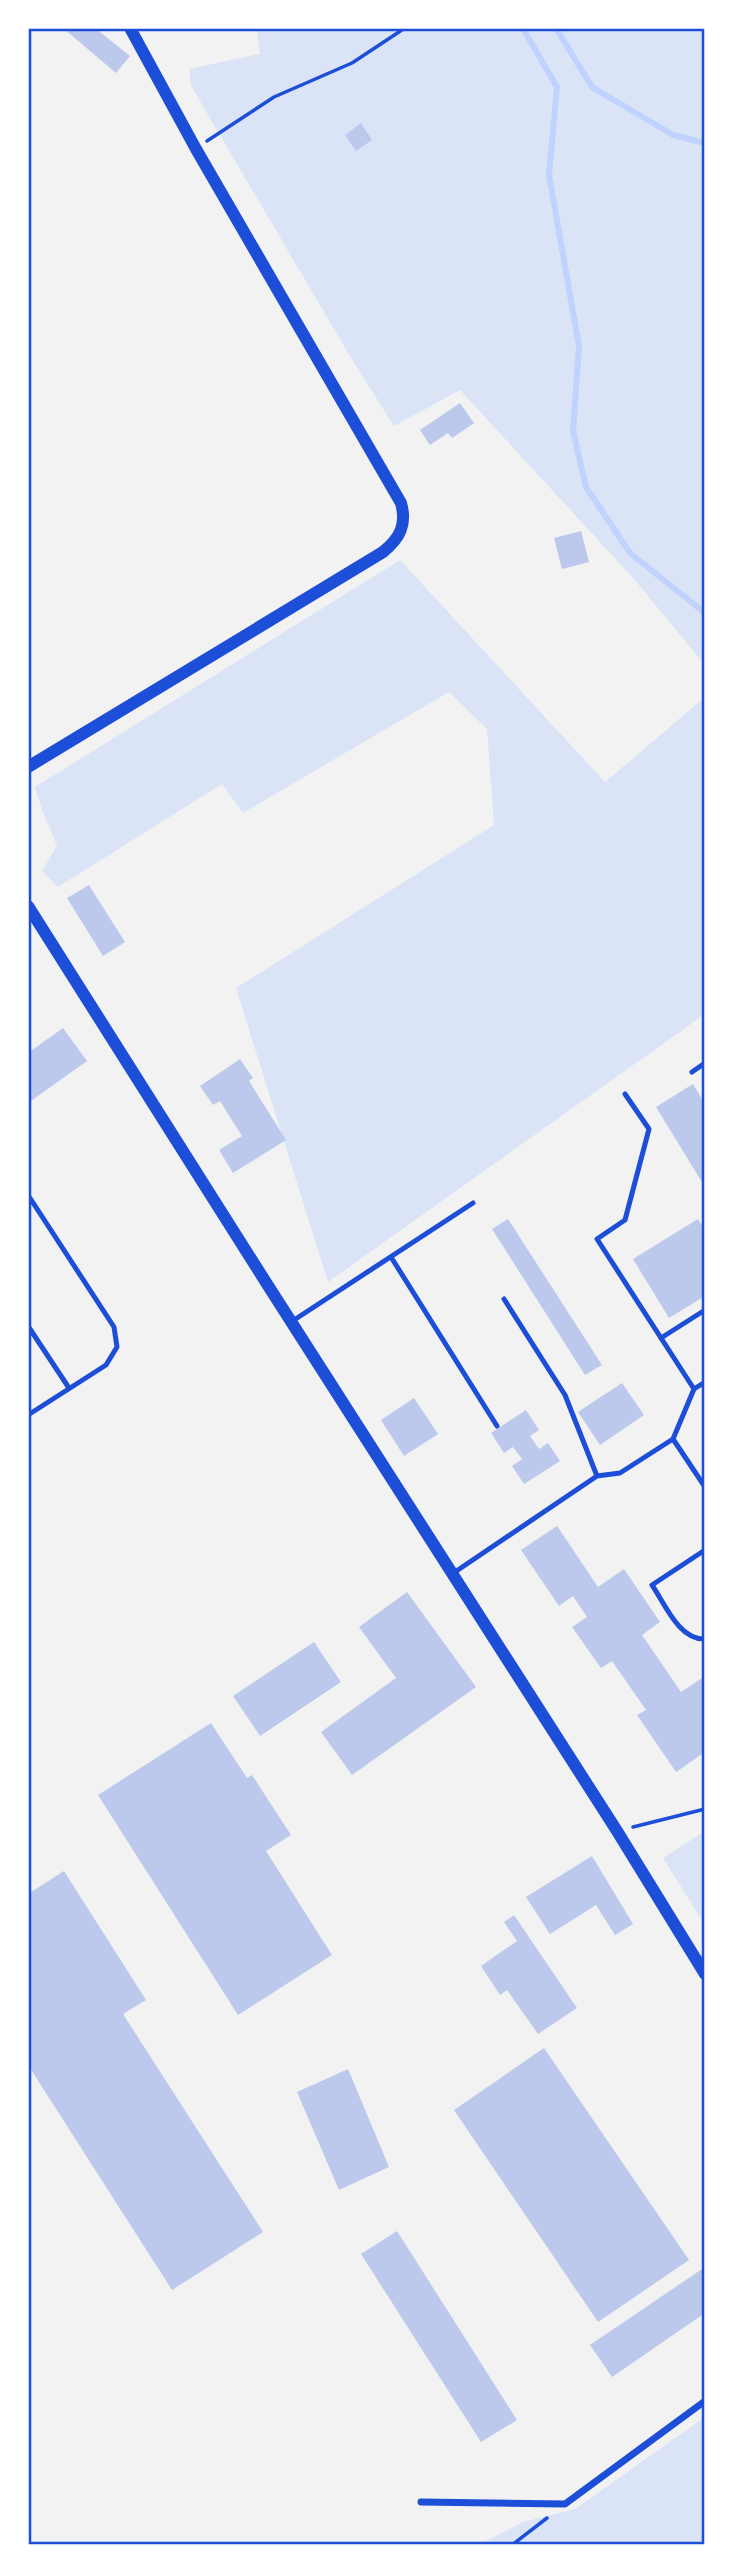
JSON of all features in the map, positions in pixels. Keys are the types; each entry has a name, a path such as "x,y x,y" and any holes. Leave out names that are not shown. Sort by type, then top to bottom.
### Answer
{"street":[{"path":"28,767 383,552 399,536 403,526 401,503 196,149 130,28"},
{"path":"28,906 617,1831 705,1974"},
{"path":"421,2502 565,2504 705,2402"}],"lane":[{"path":"692,1072 705,1063"},
{"path":"625,1094 649,1129 625,1220 597,1239 694,1389"},
{"path":"28,1195 114,1327 117,1347 106,1365 28,1415"},
{"path":"291,1322 473,1203"},
{"path":"391,1257 497,1426"},
{"path":"504,1299 565,1395 597,1476"},
{"path":"661,1338 705,1310"},
{"path":"28,1326 69,1388"},
{"path":"452,1574 597,1476 620,1473 673,1438 694,1389 705,1382"},
{"path":"673,1438 705,1487"},
{"path":"705,1550 652,1585 682,1630 701,1640 705,1639"}],"path":[{"path":"196,149 274,97 352,63 405,28"},
{"path":"617,1831 705,1809"},
{"path":"512,2545 565,2504"}],"shaded area":[{"path":"257,28 705,28 705,665 633,578 460,390 394,426 191,86 189,69 260,54"},
{"path":"400,560 605,782 705,697 705,1014 328,1282 236,988 494,825 487,729 449,692 243,813 222,784 58,887 42,871 57,846 35,787"},
{"path":"705,1831 705,1925 663,1858"},
{"path":"705,2417 705,2545 478,2545 523,2522 575,2509"}],"building":[{"path":"63,28 95,28 130,56 116,73"},
{"path":"361,123 372,140 356,151 345,135"},
{"path":"460,403 474,423 452,438 448,433 430,445 420,430"},
{"path":"581,531 589,562 562,569 554,538"},
{"path":"89,885 125,942 103,956 67,898"},
{"path":"63,1028 87,1061 28,1103 28,1053"},
{"path":"240,1059 253,1078 249,1081 286,1140 233,1173 219,1150 242,1136 220,1101 213,1105 200,1086"},
{"path":"693,1084 705,1104 705,1187 656,1107"},
{"path":"508,1219 602,1365 585,1375 492,1229"},
{"path":"698,1219 705,1230 705,1296 669,1318 633,1259"},
{"path":"622,1383 644,1415 600,1445 578,1412"},
{"path":"414,1398 438,1434 404,1456 381,1420"},
{"path":"526,1410 539,1430 530,1436 539,1449 548,1443 560,1461 524,1484 512,1466 522,1459 513,1447 504,1453 491,1433"},
{"path":"557,1526 598,1587 624,1569 660,1622 642,1635 681,1692 705,1676 705,1752 676,1772 637,1715 646,1710 612,1661 601,1668 572,1627 587,1617 573,1596 559,1606 521,1550"},
{"path":"407,1592 476,1687 352,1775 321,1732 396,1678 359,1627"},
{"path":"314,1642 341,1682 260,1736 233,1696"},
{"path":"211,1723 247,1778 252,1775 291,1835 266,1851 332,1955 238,2015 98,1795"},
{"path":"592,1856 633,1924 615,1935 596,1905 550,1934 526,1897"},
{"path":"64,1871 146,2000 123,2014 263,2232 172,2290 28,2065 28,1894"},
{"path":"514,1915 577,2008 538,2034 507,1990 500,1995 481,1966 517,1941 504,1922"},
{"path":"544,2048 689,2260 598,2322 454,2110"},
{"path":"348,2069 389,2167 339,2190 297,2092"},
{"path":"397,2231 517,2420 481,2442 361,2254"},
{"path":"705,2267 705,2313 612,2377 590,2345"}],"waterway":[{"path":"525,28 557,87 549,175 579,346 573,431 586,487 630,553 705,613"},
{"path":"556,28 592,87 673,135 705,143"}]}
